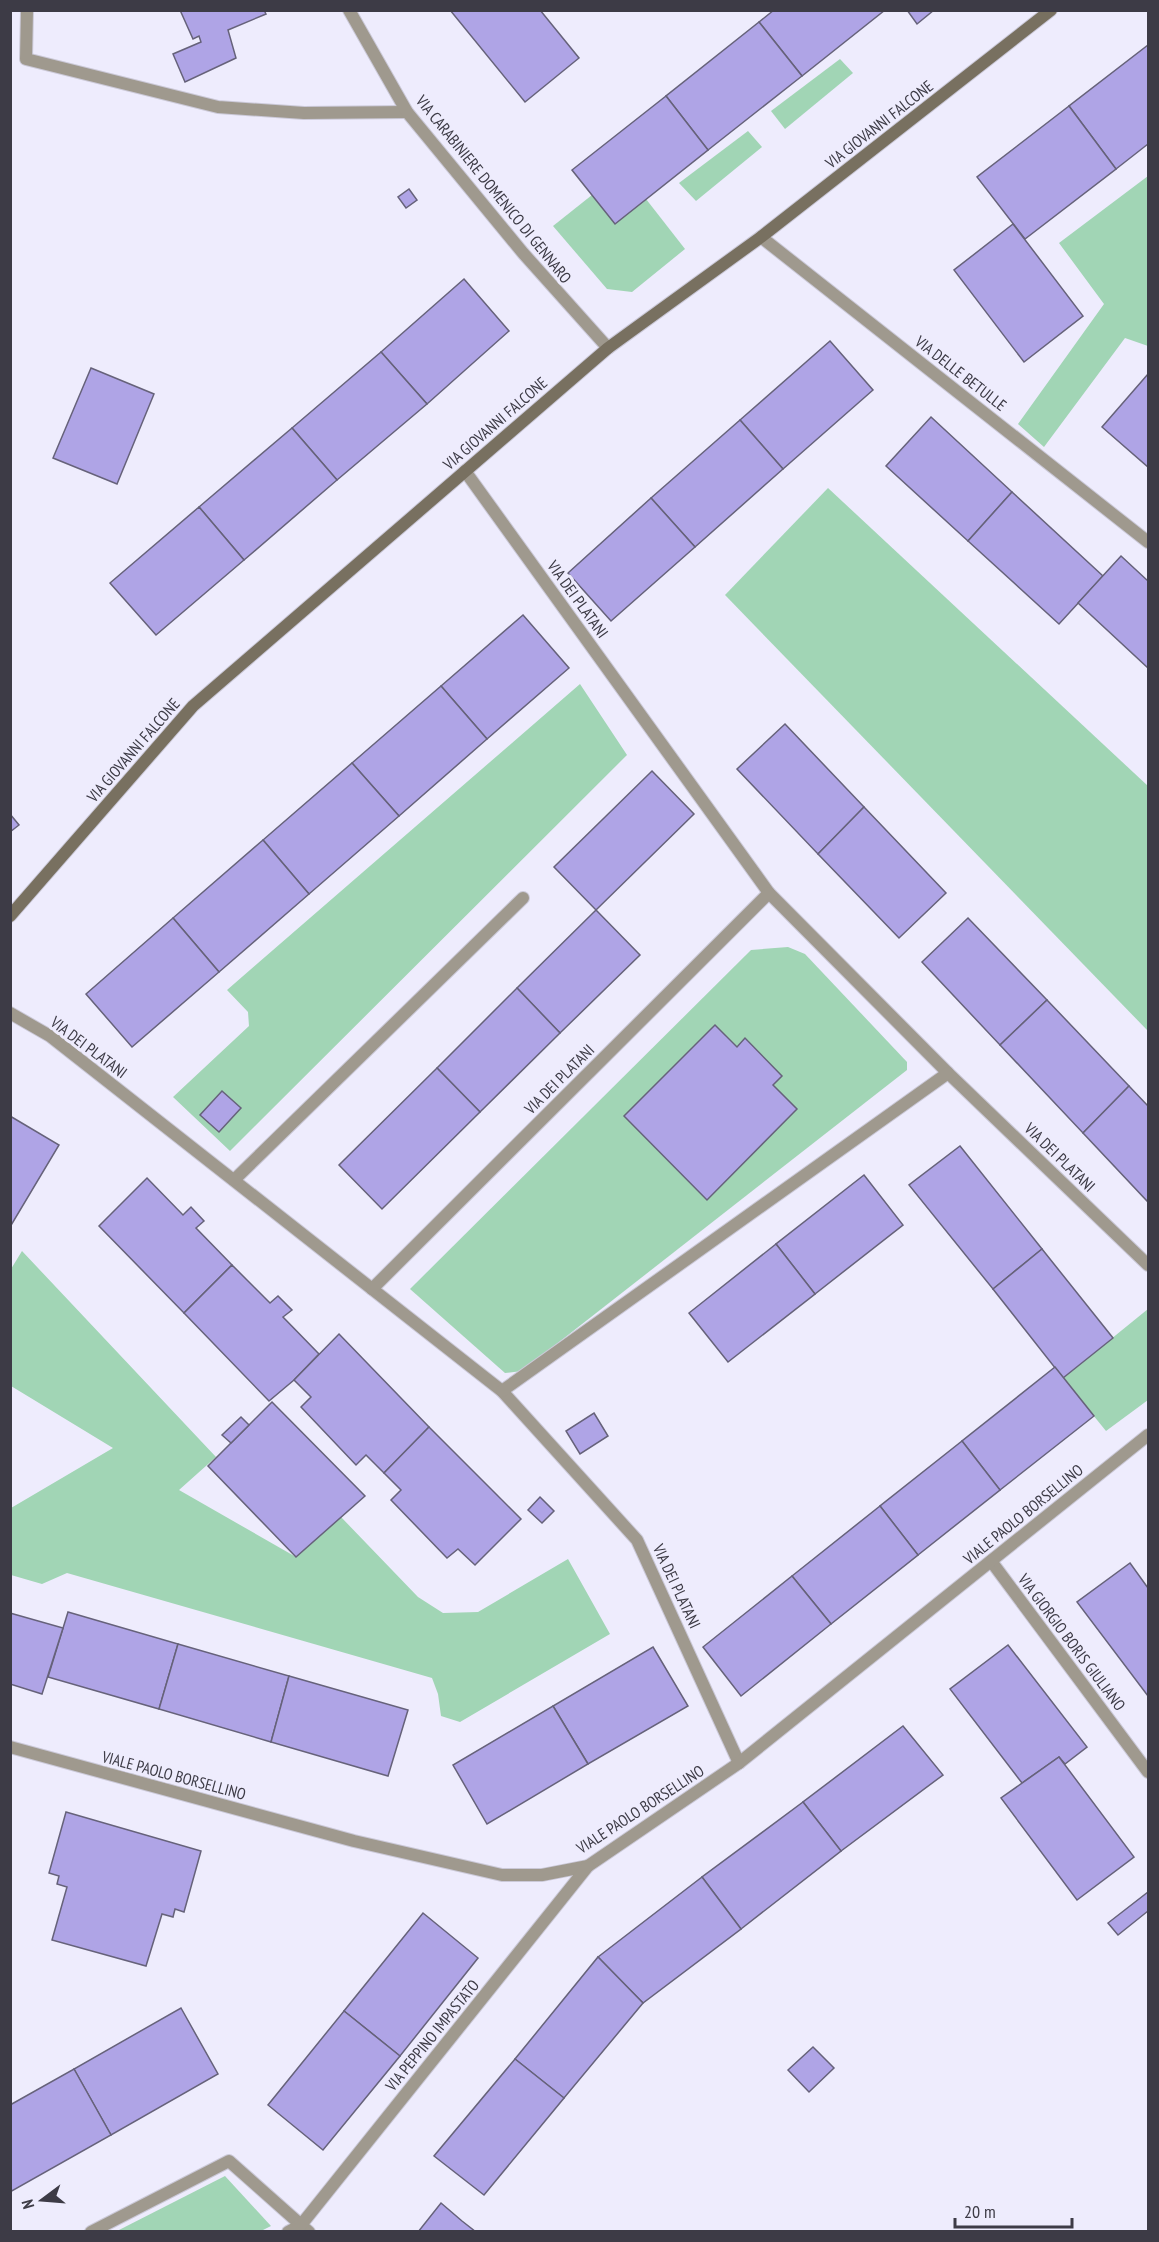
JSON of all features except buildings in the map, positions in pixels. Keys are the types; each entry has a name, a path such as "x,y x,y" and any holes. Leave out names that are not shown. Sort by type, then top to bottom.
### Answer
{"street":[{"path":"27,10 26,59 218,107 304,113 407,112"},
{"name":"VIA CARABINIERE DOMENICO DI GENNARO","path":"349,10 407,112 523,253 608,348"},
{"name":"VIA GIOVANNI FALCONE","path":"10,916 193,706 608,348 761,237 1051,10"},
{"name":"VIA DELLE BETULLE","path":"761,237 1146,534"},
{"name":"VIA DEI PLATANI","path":"465,471 769,893 948,1073 1149,1265"},
{"name":"VIA DEI PLATANI","path":"372,1289 769,893"},
{"path":"234,1180 523,898"},
{"name":"VIA DEI PLATANI","path":"10,1013 50,1036 502,1390 638,1540 739,1763"},
{"path":"502,1390 948,1073"},
{"name":"VIALE PAOLO BORSELLINO","path":"10,1747 354,1841 502,1875 542,1875 588,1866 739,1763 1149,1435"},
{"name":"VIA GIORGIO BORIS GIULIANO","path":"992,1561 1149,1772"},
{"name":"VIA PEPPINO IMPASTATO","path":"288,2232 305,2228 588,1866"},
{"path":"91,2232 229,2161 305,2228"}],"green space":[{"path":"840,59 853,73 785,129 771,111"},
{"path":"748,131 762,147 696,201 679,183"},
{"path":"1148,176 1148,346 1125,338 1044,447 1018,424 1104,304 1059,243"},
{"path":"592,195 646,199 685,249 632,292 607,289 553,226"},
{"path":"828,488 1148,786 1148,1031 725,595"},
{"path":"580,684 627,755 230,1151 173,1097 249,1026 248,1012 227,990"},
{"path":"788,947 805,954 907,1062 907,1070 522,1371 505,1373 410,1289 751,950"},
{"path":"22,1251 216,1457 179,1490 296,1557 341,1517 418,1597 443,1613 478,1612 568,1559 610,1634 460,1722 441,1716 438,1694 432,1678 67,1573 42,1584 11,1575 11,1508 113,1448 11,1386 11,1269"},
{"path":"1148,1309 1148,1400 1106,1431 1063,1378"},
{"path":"225,2176 271,2226 259,2232 117,2231"}]}
